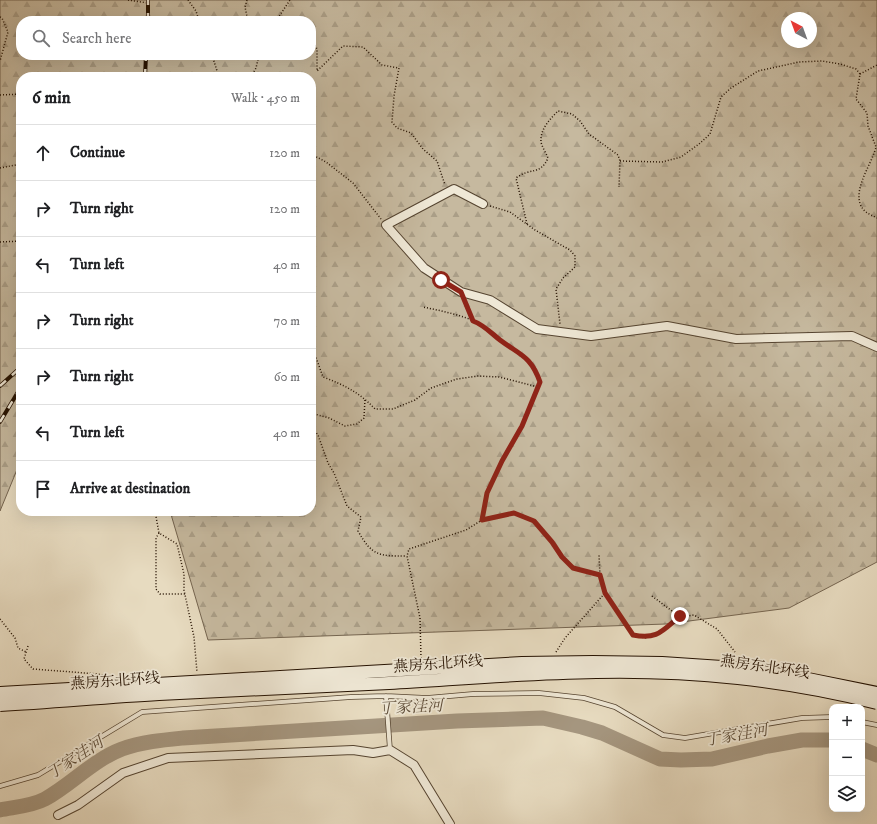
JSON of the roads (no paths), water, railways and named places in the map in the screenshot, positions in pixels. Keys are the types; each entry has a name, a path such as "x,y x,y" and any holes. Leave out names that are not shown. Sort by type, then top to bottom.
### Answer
{"main road":[{"name":"燕房东北环线","path":"0,693 514,664 593,662 662,663 737,668 808,679 877,693"},
{"name":"燕房东北环线","path":"0,705 157,694 390,683 525,674 598,672 735,678 795,687 877,703"}],"street":[{"path":"483,204 454,189 386,225 424,268 461,292 490,300 537,329 591,336 667,326 736,339 852,336 877,347"},
{"path":"58,815 78,805 123,773 168,758 353,750 373,753 390,750 414,765 450,824"}],"lane":[{"path":"0,786 38,775 142,712 386,696 427,698 473,694 539,693 584,698 615,707 663,735 684,738 802,718 829,717"},
{"path":"386,696 390,750"},
{"path":"865,723 877,725"}],"waterway":[{"name":"丁家洼河","path":"0,810 29,805 45,799 102,759 122,749 145,743 183,738 457,721 543,718 602,733 660,759 712,759 802,740 829,740"},
{"name":"丁家洼河","path":"865,750 877,755"}],"railway":[{"path":"148,0 148,16"},
{"path":"145,72 146,60"},
{"path":"0,386 16,372"},
{"path":"0,422 16,395"}]}
